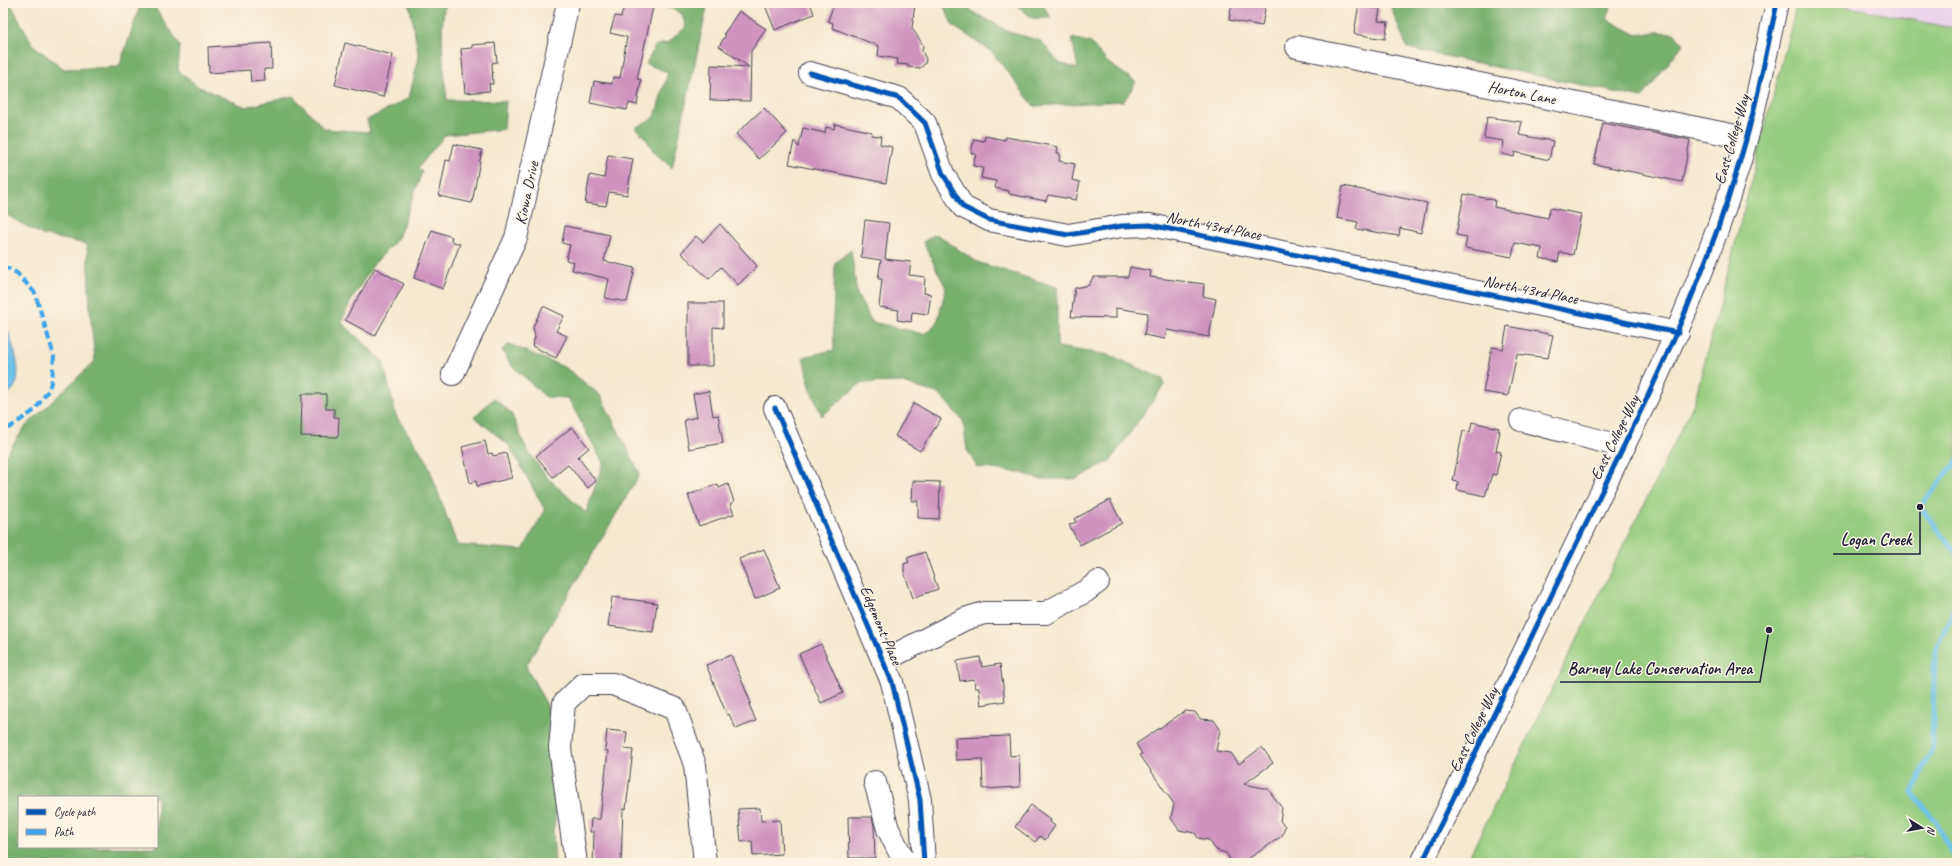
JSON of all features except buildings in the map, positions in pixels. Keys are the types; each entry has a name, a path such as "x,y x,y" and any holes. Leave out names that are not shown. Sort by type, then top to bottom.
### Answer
{"street":[{"name":"Kiowa Drive","path":"453,374 516,238 568,3"},
{"name":"East College Way","path":"1422,863 1624,447 1678,332 1706,261 1746,138 1777,3"},
{"name":"Horton Lane","path":"1297,47 1746,138"},
{"name":"North 43rd Place","path":"810,72 899,98 925,123 943,174 963,207 989,220 1068,235 1122,226 1150,225 1678,332"},
{"name":"Edgemont Place","path":"775,408 892,682 920,800 924,863"},
{"path":"1521,420 1624,447"},
{"path":"883,661 965,619 984,613 1046,613 1086,591 1098,582"},
{"path":"576,863 560,748 564,703 584,684 613,684 674,709 695,765 705,863"},
{"path":"874,782 888,829 905,863"}],"shaded area":[{"path":"1830,3 1957,3 1957,29"}],"green space":[{"path":"3,3 10,3 33,45 64,69 119,67 141,3 152,3 180,45 178,71 199,87 246,107 293,96 325,129 370,132 367,120 409,98 419,57 409,3 445,3 442,39 447,100 506,101 504,129 445,135 418,168 422,172 398,238 374,264 352,299 341,322 383,361 396,416 426,459 457,545 523,550 545,510 509,445 474,417 494,398 511,413 527,450 547,477 586,513 603,463 568,398 546,397 512,366 502,350 509,344 566,368 600,395 640,474 526,666 551,713 562,772 553,833 555,863 3,863 3,459 25,427 95,361 90,311 87,244 42,235 3,213"},
{"path":"664,3 708,3 672,168 654,152 645,137 635,128 655,117 668,72 646,64 655,46 669,42 686,27 682,14 664,5"},
{"path":"942,3 963,3 963,6 1009,32 1041,41 1059,63 1078,69 1072,38 1091,43 1107,62 1136,82 1124,101 1034,106 991,51 953,26"},
{"path":"1014,3 1042,3 1051,18 1032,18"},
{"path":"1389,3 1612,3 1607,19 1637,35 1656,32 1674,33 1683,44 1642,98 1407,48"},
{"path":"1797,3 1829,3 1957,29 1957,863 1603,863 1580,858 1579,863 1466,863 1694,403"},
{"path":"936,234 977,262 1057,287 1057,347 1110,355 1163,379 1164,385 1110,461 1076,479 1039,479 1022,473 977,467 967,450 963,421 939,394 900,382 861,383 822,416 811,391 803,357 834,350 833,318 835,263 851,250 857,294 872,322 924,334 937,323 946,288 923,242"}],"water":[{"path":"3,319 15,354 18,373 17,382 13,389 3,397"}],"waterway":[{"path":"1957,461 1920,507 1957,554"},
{"path":"1956,863 1956,859 1935,821 1912,792 1932,749 1935,651 1957,602"}],"marked path":[{"path":"3,266 17,273 35,293 54,356 52,379 49,389 35,410 3,432"}],"cycle path":[{"path":"1422,863 1646,400 1689,303 1715,238 1747,136 1777,3"},
{"path":"810,73 899,98 925,123 943,174 963,207 989,220 1068,235 1122,226 1150,225 1678,333"},
{"path":"775,408 892,682 920,800 924,863"}],"place":[{"name":"Logan Creek","path":"1920,507"},
{"name":"Barney Lake Conservation Area","path":"1769,630"}]}
